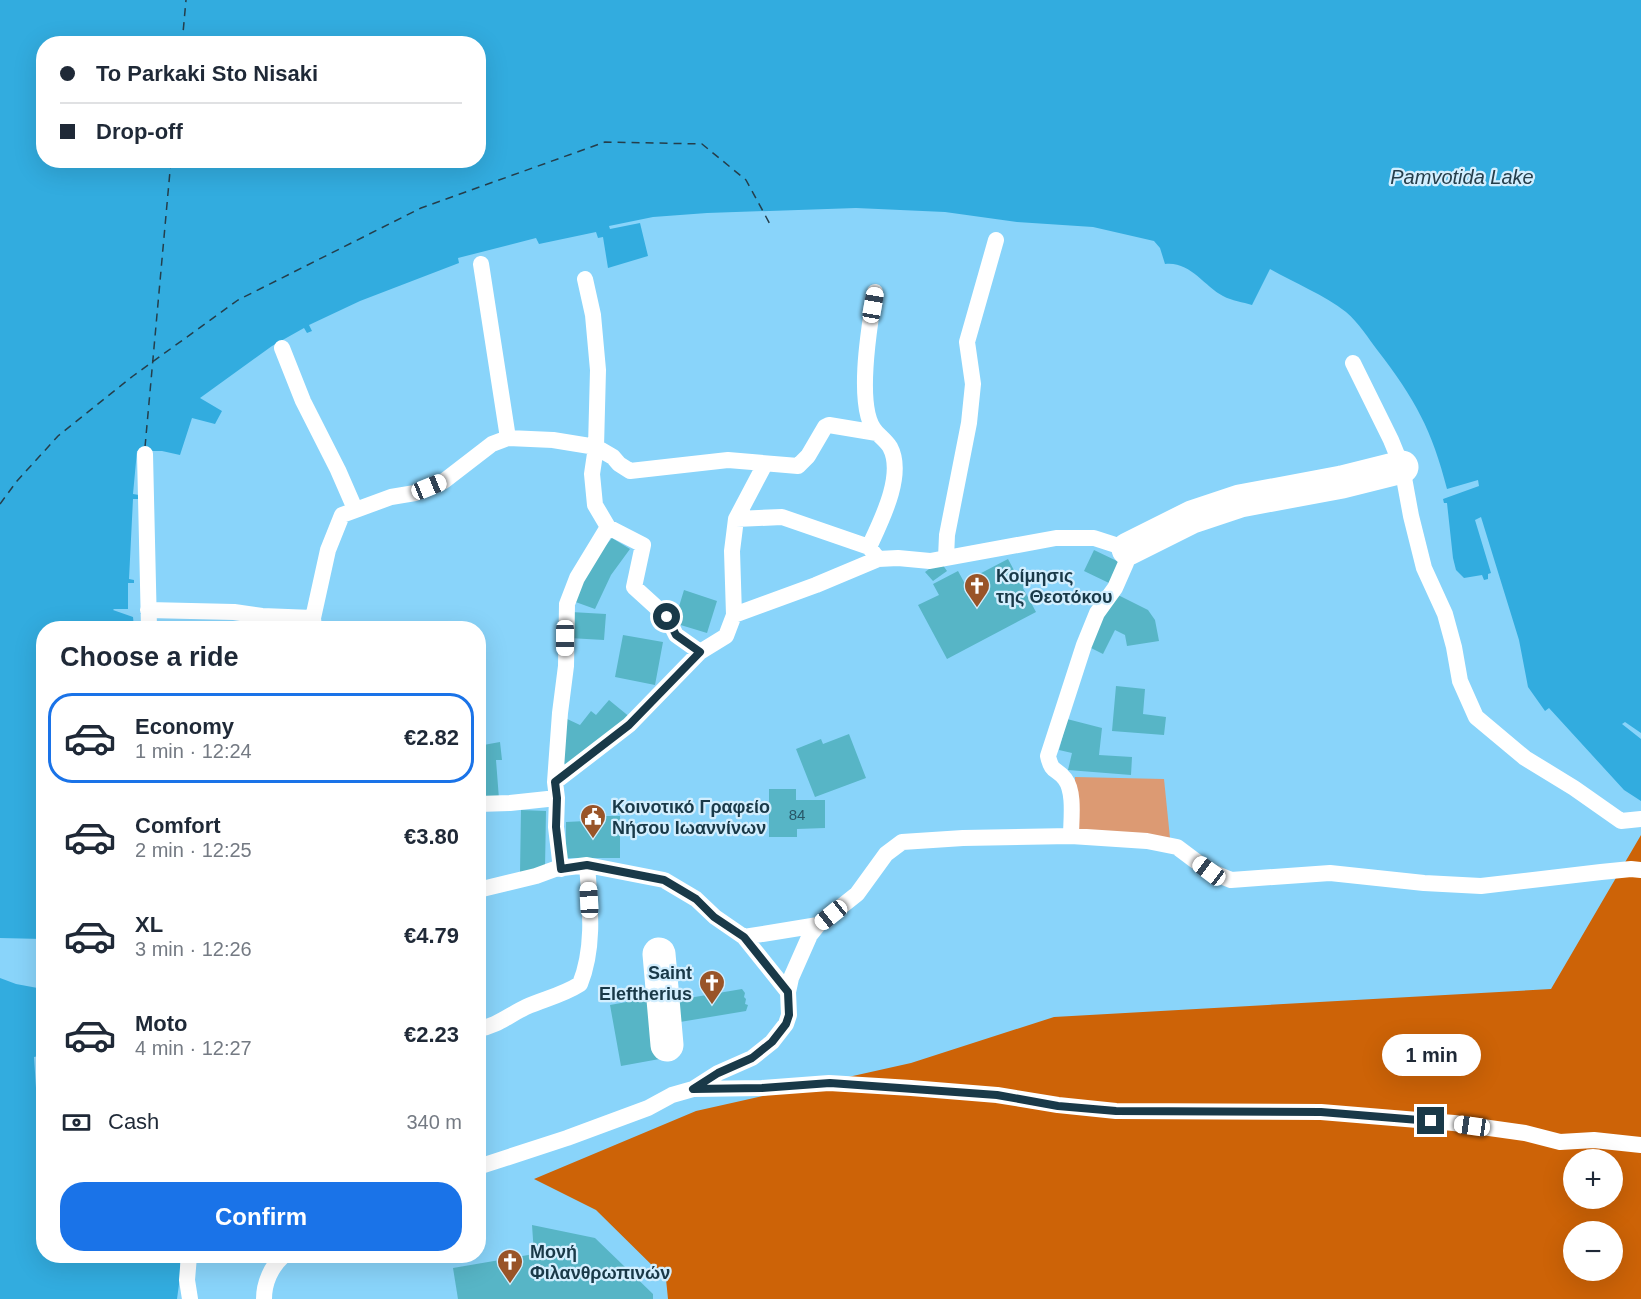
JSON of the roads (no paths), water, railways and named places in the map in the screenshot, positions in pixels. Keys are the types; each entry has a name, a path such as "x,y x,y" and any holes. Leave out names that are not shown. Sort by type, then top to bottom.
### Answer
{"street":[{"path":"1128,549 1192,517 1240,501 1342,482 1402,467"},
{"path":"659,954 668,1045"}],"lane":[{"path":"946,558 947,535 969,423 973,384 967,342 996,240"},
{"path":"482,264 508,438"},
{"path":"585,279 594,315 597,360 598,405 592,491 595,506 608,527 643,545 634,586 667,617 676,635 700,652"},
{"path":"734,615 816,585 874,553 894,476 891,449 870,425 865,395 868,340 875,292"},
{"path":"282,348 303,401 355,509"},
{"path":"1353,363 1402,467 1424,568 1445,614 1460,681 1476,717 1526,758 1621,821 1641,819"},
{"path":"314,621 328,550 342,515 391,497 415,493 444,481 492,444 508,438 553,440 596,447 630,471 728,460 801,465 822,430 829,425 877,433"},
{"path":"144,454 149,621"},
{"path":"486,804 510,803 556,790 629,725 700,652 726,636 734,615 732,551 736,519 765,464"},
{"path":"736,519 782,517 874,553 930,561 1056,538 1094,538 1128,549 1126,563 1115,588 1097,613 1084,645 1048,756 1051,768 1065,779 1070,795 1071,836"},
{"path":"561,869 556,827 556,790 560,713 566,666 567,604 577,578 608,527"},
{"path":"148,610 234,612 299,621"},
{"path":"693,1089 718,1073 752,1058 772,1042 786,1024 789,1015 788,992 802,950 818,925 857,894 886,854 902,842 963,838 1071,836 1147,841 1177,847 1209,871 1231,880 1330,873 1424,883 1481,886 1601,872 1641,870"},
{"path":"486,1028 495,1026 514,1013 569,991 580,984 589,949 587,865"},
{"path":"486,888 561,869 587,865 664,880 696,899 714,917 744,937 788,992"},
{"path":"744,937 818,925"},
{"path":"486,1164 567,1138 648,1108 672,1095 693,1089 762,1088 830,1083 997,1095 1058,1106 1116,1111 1321,1112 1454,1123 1525,1133 1560,1142 1593,1140 1641,1144"},
{"path":"188,1263 187,1280 190,1299"},
{"path":"264,1299 264,1288 268,1277 278,1263"}],"water":[{"name":"Pamvotida Lake","path":"0,0 1641,0 1641,733 1625,722 1622,724 1641,739 1641,801 1624,790 1549,708 1545,711 1528,687 1519,640 1481,517 1475,520 1491,573 1488,574 1488,579 1484,580 1482,575 1464,578 1456,570 1453,558 1447,503 1444,503 1443,499 1479,486 1478,480 1447,489 1435,449 1412,400 1359,326 1346,312 1328,300 1270,269 1252,305 1226,298 1182,266 1165,264 1160,248 1154,241 1093,227 1017,222 945,212 856,208 653,217 609,226 610,229 640,223 648,256 608,268 603,237 598,238 596,232 539,244 536,238 458,258 459,263 360,301 309,325 312,331 307,333 304,328 272,346 200,398 222,411 215,424 192,418 180,455 162,451 137,451 133,494 139,495 139,499 133,499 129,579 134,580 134,583 128,583 128,609 113,610 133,617 133,621 36,621 36,939 0,938"},
{"path":"0,978 36,988 36,1057 34,1057 36,1263 180,1263 180,1277 177,1299 0,1299"}],"place":[{"name":"Κοίμησις της Θεοτόκου","path":"977,609"},
{"name":"Κοινοτικό Γραφείο Νήσου Ιωαννίνων","path":"593,840"},
{"name":"Saint Eleftherius","path":"712,1006"},
{"name":"Μονή Φιλανθρωπινών","path":"510,1285"}]}
